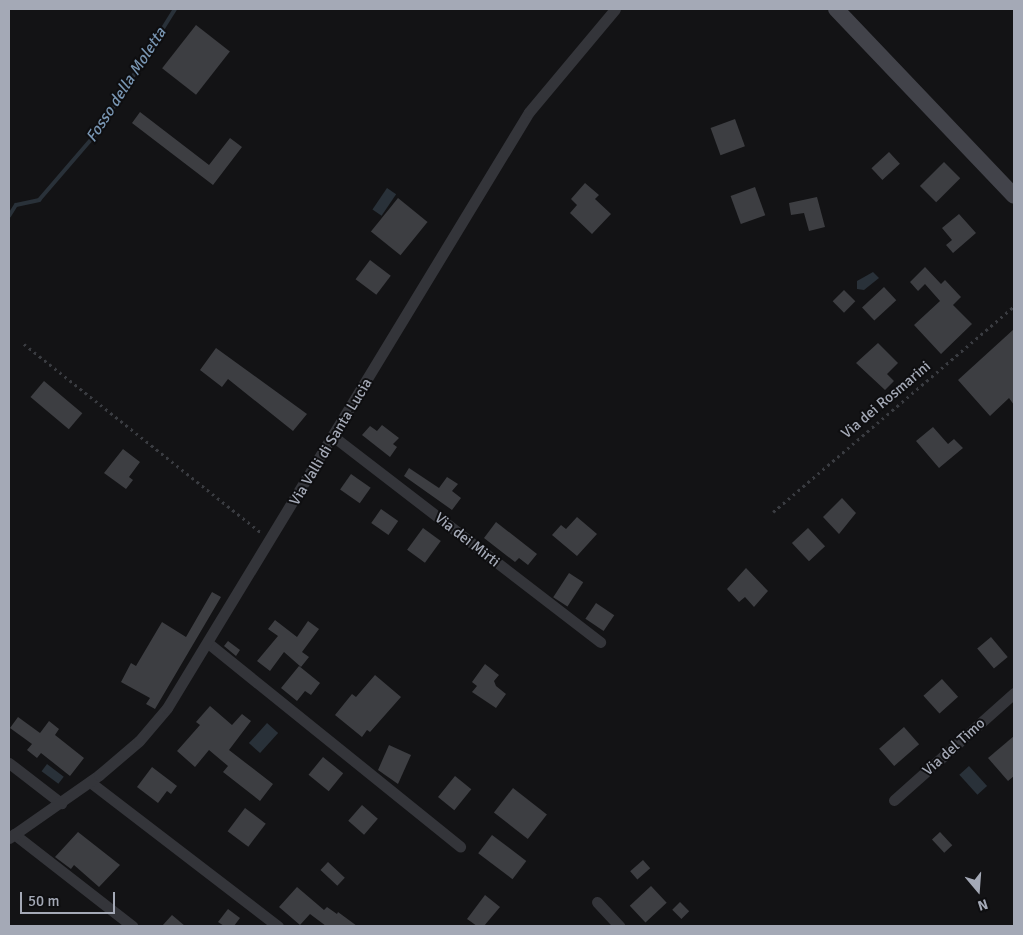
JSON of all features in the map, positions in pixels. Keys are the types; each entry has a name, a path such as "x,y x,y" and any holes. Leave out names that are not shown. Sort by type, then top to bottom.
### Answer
{"main road":[{"path":"836,9 1014,196"}],"street":[{"name":"Via Valli di Santa Lucia","path":"12,836 90,782 154,724 208,643 529,112 615,9"},
{"name":"Via dei Mirti","path":"334,437 600,642"},
{"path":"208,643 460,846"},
{"name":"Via del Timo","path":"894,800 1014,693"},
{"path":"9,763 60,803"},
{"path":"90,782 278,926"},
{"path":"12,836 132,926"},
{"path":"597,902 618,926"}],"path":[{"name":"Via dei Rosmarini","path":"773,512 1014,306"},
{"path":"24,344 271,540"}],"shaded area":[{"path":"387,188 396,194 382,216 372,210"},
{"path":"873,272 879,278 864,290 857,289 857,281"},
{"path":"267,723 278,733 260,753 249,743"},
{"path":"47,764 64,777 58,784 42,771"},
{"path":"969,766 987,786 977,795 959,775"}],"building":[{"path":"196,25 230,51 196,95 162,68"},
{"path":"140,112 209,165 230,138 242,147 213,185 132,123"},
{"path":"735,119 745,146 720,155 711,128"},
{"path":"889,152 900,164 882,180 871,168"},
{"path":"944,162 960,178 936,202 920,186"},
{"path":"585,183 599,195 595,199 611,214 592,234 570,213 577,205 571,199"},
{"path":"755,187 765,215 741,224 731,196"},
{"path":"817,197 825,227 809,231 804,213 791,215 789,203"},
{"path":"398,198 428,222 400,255 371,231"},
{"path":"959,214 976,233 953,253 946,245 952,240 942,228"},
{"path":"370,260 391,276 376,295 356,279"},
{"path":"925,267 941,284 945,280 961,297 953,305 972,324 941,354 914,325 940,301 925,284 918,291 910,282"},
{"path":"884,287 896,300 874,321 862,307"},
{"path":"844,290 855,301 844,313 833,301"},
{"path":"1014,329 1014,405 1009,398 990,416 958,380"},
{"path":"878,343 898,363 887,374 894,381 885,390 856,363"},
{"path":"216,348 307,414 293,431 228,379 222,387 200,370"},
{"path":"44,381 82,413 69,429 31,397"},
{"path":"382,425 399,438 393,444 397,447 390,457 362,435 370,426 377,431"},
{"path":"933,427 948,444 954,439 963,448 939,468 916,441"},
{"path":"123,449 140,462 129,477 133,480 126,489 104,473"},
{"path":"409,468 439,488 447,477 458,484 452,491 461,498 452,510 404,476"},
{"path":"351,474 371,488 360,503 340,490"},
{"path":"842,498 856,513 839,534 823,517"},
{"path":"381,509 398,521 388,535 371,523"},
{"path":"577,517 597,534 577,556 552,535 561,525 566,529"},
{"path":"496,522 537,554 528,565 519,558 515,562 484,538"},
{"path":"423,528 441,541 425,563 407,550"},
{"path":"808,528 825,546 809,561 792,543"},
{"path":"746,568 768,591 754,607 745,597 739,602 727,589"},
{"path":"569,573 583,582 567,607 553,597"},
{"path":"212,592 221,597 155,709 146,704 150,698 121,682 131,663 136,666 162,622 186,637"},
{"path":"596,603 614,615 604,631 585,619"},
{"path":"275,620 297,637 308,621 319,629 302,652 309,657 301,667 284,652 270,671 257,661 278,636 268,629"},
{"path":"991,637 1008,657 994,668 977,649"},
{"path":"228,641 240,650 236,656 224,646"},
{"path":"485,664 499,675 494,681 496,686 506,694 496,708 472,692 477,686 472,682"},
{"path":"299,666 320,683 311,695 305,691 297,701 281,688"},
{"path":"375,675 401,697 370,732 367,730 362,737 335,715 352,694 356,697"},
{"path":"942,679 958,697 939,714 923,696"},
{"path":"210,706 232,725 242,714 251,721 229,750 273,784 260,801 223,772 228,766 209,750 195,767 177,751 200,725 196,722"},
{"path":"18,717 40,733 49,721 59,729 55,735 84,758 70,776 41,753 37,758 27,750 32,744 10,728"},
{"path":"904,727 919,744 894,766 879,749"},
{"path":"1014,736 1014,776 1008,781 988,758"},
{"path":"389,745 411,755 398,784 378,770"},
{"path":"323,757 343,773 329,791 309,775"},
{"path":"152,767 177,786 171,794 167,791 158,803 137,787"},
{"path":"455,776 471,789 454,810 438,797"},
{"path":"513,788 547,814 528,839 494,812"},
{"path":"362,805 378,819 364,835 348,821"},
{"path":"245,808 266,824 248,847 228,831"},
{"path":"78,832 120,865 99,887 74,865 71,869 55,857"},
{"path":"940,832 952,845 944,853 932,840"},
{"path":"492,835 526,861 512,879 478,853"},
{"path":"643,860 650,868 637,879 630,871"},
{"path":"328,862 345,878 337,886 320,870"},
{"path":"651,886 667,903 645,923 630,906"},
{"path":"297,887 324,910 327,907 337,914 338,912 357,926 326,926 310,914 300,925 279,907"},
{"path":"485,895 500,907 484,926 477,926 467,919"},
{"path":"680,902 689,911 681,919 672,910"},
{"path":"228,909 240,918 234,926 224,926 218,922"},
{"path":"172,915 185,926 162,926"}],"waterway":[{"name":"Fosso della Moletta","path":"9,216 16,205 39,200 100,129 175,9"}]}
